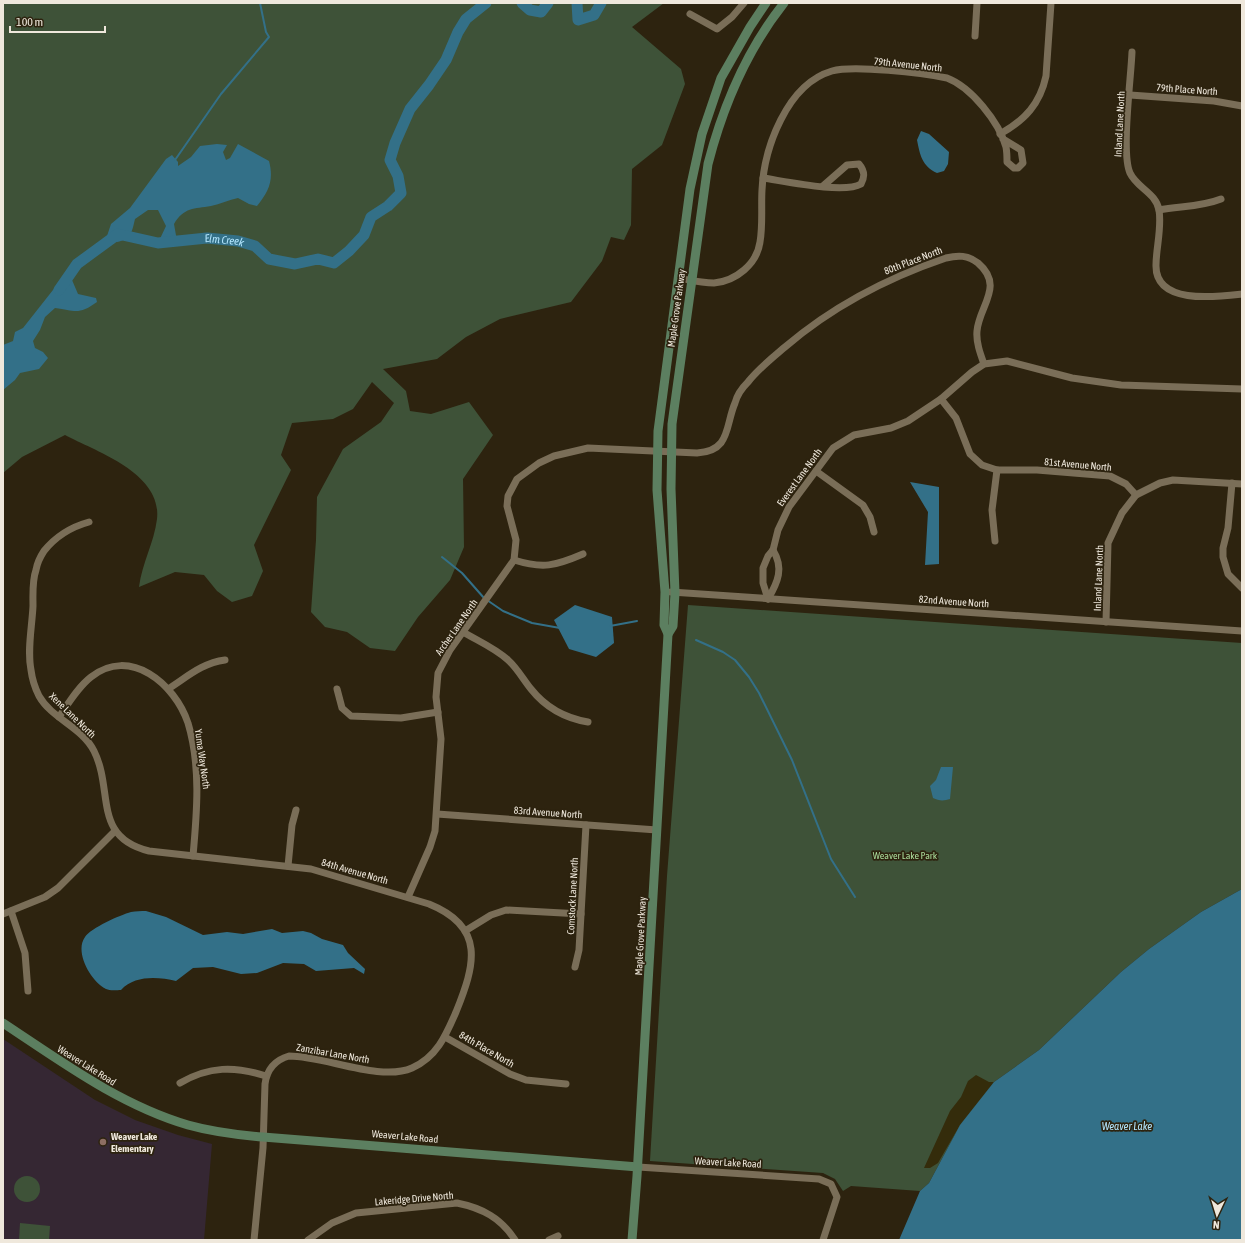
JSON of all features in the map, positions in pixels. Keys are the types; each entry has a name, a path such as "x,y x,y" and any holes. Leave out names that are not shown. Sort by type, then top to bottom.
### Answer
{"main road":[{"name":"Maple Grove Parkway","path":"632,1240 638,1167 668,634 664,625 665,592 658,523 657,451 660,413 694,162 708,113 721,78 750,27 766,3"},
{"name":"Maple Grove Parkway","path":"668,634 673,626 675,593 670,451 691,280 708,164 721,117 734,84 762,34 784,3"},
{"name":"Weaver Lake Road","path":"3,1024 94,1083 145,1110 190,1126 232,1134 263,1137 638,1167"}],"street":[{"path":"690,14 717,29 732,17 744,3"},
{"path":"975,36 977,3"},
{"name":"79th Avenue North","path":"763,178 770,148 786,111 800,91 810,83 832,71 844,69 947,78 960,84 972,94 1001,136 1031,110 1043,87 1051,3"},
{"name":"Inland Lane North","path":"1132,52 1127,164 1135,182 1152,196 1159,210"},
{"name":"79th Place North","path":"1130,95 1219,101 1242,106"},
{"path":"678,278 712,283 723,282 734,277 751,263 760,244 763,178 823,186 856,187 861,184 864,179 863,168 859,164 847,165 823,186"},
{"path":"1221,199 1205,205 1189,205 1159,210 1156,266 1159,280 1167,289 1181,294 1211,296 1242,294"},
{"name":"80th Place North","path":"657,451 704,452 719,445 726,436 734,402 741,391 773,357 799,335 826,315 878,285 914,269 956,255 966,256 988,274 990,282 990,295 978,323 976,332 978,347 984,364"},
{"path":"984,364 1007,361 1072,378 1122,385 1242,389"},
{"name":"Everest Lane North","path":"768,599 763,583 763,568 768,556 773,550 778,530 783,518 825,457 843,440 854,435 891,428 901,424 941,399 972,372 984,364"},
{"name":"81st Avenue North","path":"941,399 956,418 970,454 982,465 997,470 1037,470 1110,476 1126,484 1136,496"},
{"name":"Archer Lane North","path":"408,898 430,847 435,831 441,740 436,685 438,673 443,661 514,560 516,540 509,516 508,496 517,479 524,472 554,456 588,448 657,451"},
{"path":"995,541 992,510 997,470"},
{"path":"816,471 862,505 870,517 874,532"},
{"path":"1136,496 1160,483 1174,480 1242,484"},
{"path":"1232,483 1228,528 1223,548 1223,557 1228,574 1242,588"},
{"name":"Inland Lane North","path":"1106,622 1108,543 1122,513 1136,496"},
{"name":"Xene Lane North","path":"89,522 71,527 52,543 44,552 35,572 30,669 39,696 48,708 86,739 93,749 100,770 109,821 115,831"},
{"path":"768,599 779,578 779,564 773,550"},
{"path":"514,560 537,566 547,566 562,563 583,554"},
{"name":"82nd Avenue North","path":"665,592 1242,631"},
{"path":"463,632 496,651 508,660 539,699 550,708 569,718 588,722"},
{"path":"168,689 202,666 211,662 225,660"},
{"name":"Yuma Way North","path":"58,717 90,678 110,667 123,665 146,671 156,677 168,689 183,711 188,723 193,747 198,799 193,856"},
{"path":"337,689 342,708 351,716 401,718 438,712"},
{"path":"288,866 292,825 296,810"},
{"name":"83rd Avenue North","path":"437,814 657,830"},
{"name":"Comstock Lane North","path":"575,967 579,950 586,825"},
{"path":"3,914 45,897 58,888 115,831"},
{"name":"84th Avenue North","path":"115,831 130,845 140,849 288,866 326,872 441,909 459,922 465,931"},
{"path":"465,931 491,915 506,910 581,914"},
{"path":"11,911 25,953 28,991"},
{"name":"Zanzibar Lane North","path":"266,1076 276,1062 289,1056 298,1056 376,1071 400,1071 411,1068 431,1055 445,1036 471,973 472,951 465,931"},
{"name":"84th Place North","path":"445,1036 510,1074 526,1080 566,1084"},
{"path":"180,1083 207,1071 222,1068 238,1069 266,1076 263,1137 254,1240"},
{"name":"Weaver Lake Road","path":"638,1167 820,1178 831,1184 836,1193 836,1201 823,1240"},
{"name":"Lakeridge Drive North","path":"308,1240 332,1223 356,1214 457,1204 471,1206 495,1217 504,1225 515,1240"},
{"path":"550,1240 558,1236"}],"shaded area":[{"name":"Weaver Lake Elementary","path":"3,1039 95,1100 135,1120 178,1135 212,1144 204,1240 3,1240"}],"green space":[{"path":"3,3 664,3 632,27 681,69 685,84 662,145 632,169 631,225 624,240 611,237 602,261 571,302 500,319 466,337 437,359 383,369 406,391 410,411 431,414 469,402 493,435 463,479 464,547 450,580 418,617 395,651 370,648 347,632 325,627 311,612 316,540 317,497 343,449 381,422 394,403 372,382 353,409 333,419 292,423 281,455 291,470 254,545 263,571 252,596 232,602 217,591 204,575 175,572 139,587 157,519 156,503 149,489 139,477 125,466 65,435 22,457 3,473"},
{"name":"Weaver Lake Park","path":"688,605 1242,643 1242,889 1201,912 1149,949 1121,972 1039,1050 994,1082 960,1125 929,1183 920,1191 851,1186 843,1191 835,1179 823,1173 650,1161 667,876"},
{"path":"27,1176 36,1180 40,1189 36,1198 27,1202 18,1198 14,1189 18,1180"},
{"path":"20,1223 50,1226 49,1240 19,1240"}],"sand":[{"path":"976,1075 989,1082 994,1082 960,1125 938,1163 930,1168 924,1168 950,1111 961,1097 968,1081"}],"water":[{"path":"921,131 929,134 949,152 948,164 944,171 937,173 928,167 922,160 917,140"},
{"path":"217,144 227,145 223,152 226,160 230,158 238,144 269,161 271,180 265,195 257,206 249,204 238,198 211,206 190,210 182,214 174,224 177,241 158,243 166,226 158,210 148,210 135,219 132,231 128,237 122,241 117,242 107,236 111,224 130,208 166,159 172,155 178,162 178,166 191,157 200,146"},
{"path":"64,276 72,280 78,294 96,298 97,302 86,309 77,311 55,308 45,317 40,330 33,341 35,348 43,352 48,358 39,369 20,373 15,380 3,390 3,345 13,341 15,332 23,328"},
{"path":"910,482 939,487 939,564 925,565 928,512"},
{"path":"575,605 612,617 614,643 596,657 569,649 554,620"},
{"path":"941,767 953,767 950,799 937,800 933,798 930,786 936,780"},
{"name":"Weaver Lake","path":"1242,889 1242,1240 899,1240 920,1191 929,1183 960,1125 994,1082 1039,1050 1121,972 1149,949 1201,912"},
{"path":"146,911 166,917 203,935 227,932 243,934 272,929 282,933 303,931 311,933 322,939 343,945 348,953 365,969 364,974 354,968 316,971 304,964 283,963 257,973 241,974 213,967 193,968 176,981 147,978 133,982 121,990 106,989 95,980 86,966 82,950 82,943 85,937 88,933 99,926 120,916 131,912"}],"waterway":[{"path":"175,160 221,94 269,37 266,32 260,3"},
{"name":"Elm Creek","path":"59,290 77,264 118,234 158,243 207,238 238,241 255,246 269,259 295,264 318,259 334,263 349,251 364,235 371,217 388,206 401,193 398,176 390,160 395,143 410,109 446,60 458,32 466,19 486,3"},
{"name":"Elm Creek","path":"522,3 530,10 541,12 548,3"},
{"name":"Elm Creek","path":"577,3 578,20 594,15 601,3"},
{"path":"442,557 462,573 484,598 503,611 532,623 560,628"},
{"path":"610,626 637,621"},
{"path":"696,640 723,652 735,660 749,677 759,693 792,760 831,859 855,897"}],"place":[{"name":"Weaver Lake Elementary","path":"103,1142"}]}
